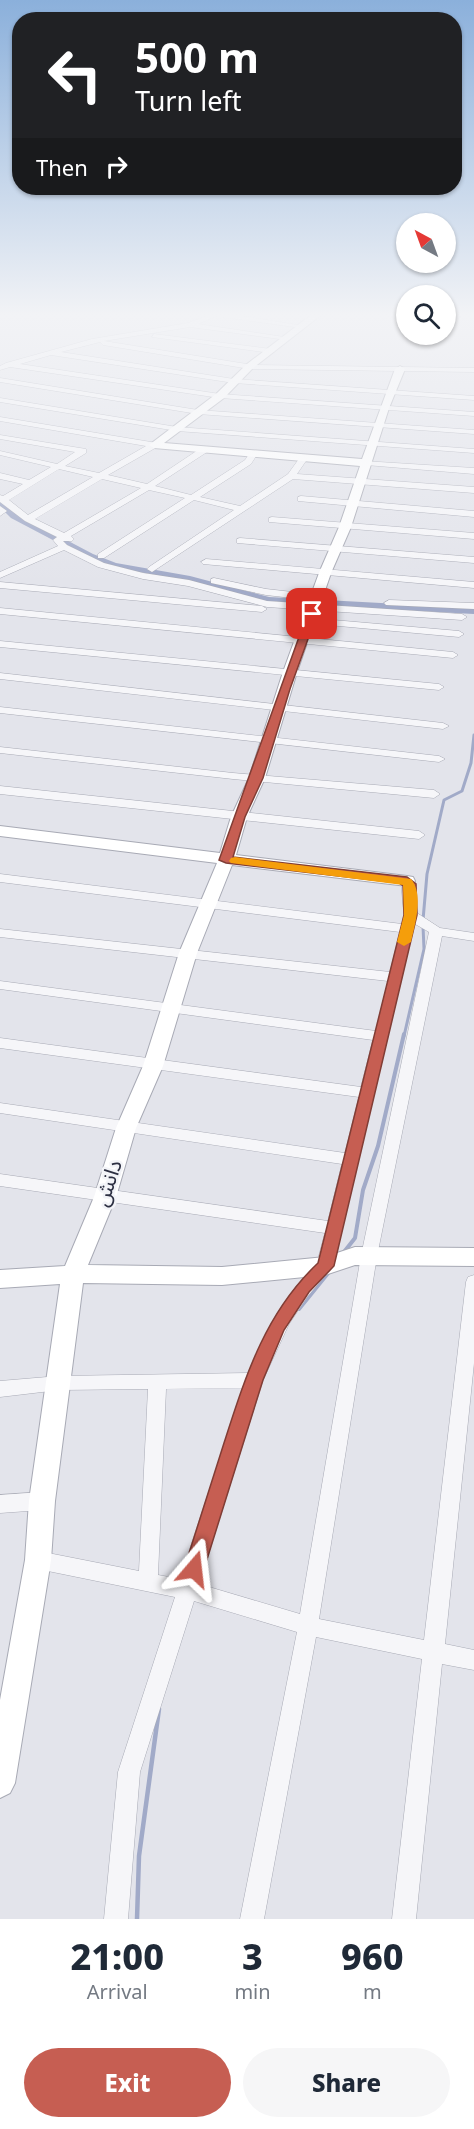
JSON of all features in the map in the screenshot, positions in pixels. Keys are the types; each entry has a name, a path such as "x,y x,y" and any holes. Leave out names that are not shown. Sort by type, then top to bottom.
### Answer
{"main road":[{"path":"154,446 208,405"},
{"name":"دانش","path":"0,1784 8,1682 38,1560 42,1501 73,1274 105,1197 126,1128 153,1066 188,953 206,904 226,860 239,817 257,778 290,672 325,573 345,527 385,405"},
{"path":"154,446 366,463"},
{"path":"0,831 407,881"},
{"path":"0,1279 73,1274 222,1276 325,1266 362,1256 474,1257"}],"street":[{"path":"33,405 177,429 474,451"},
{"path":"0,429 36,405"},
{"path":"151,405 198,412 474,432"},
{"path":"337,405 474,414"},
{"path":"0,418 154,446"},
{"path":"0,437 83,451 2,498 28,519 101,565 142,576 189,583 267,604 459,634"},
{"path":"28,519 154,446"},
{"path":"0,575 61,541 204,450"},
{"path":"0,453 242,509"},
{"path":"101,556 248,462 254,453"},
{"path":"152,569 291,476 304,458"},
{"path":"366,463 474,471"},
{"path":"0,476 30,483"},
{"path":"291,476 474,490"},
{"path":"301,499 474,514"},
{"path":"272,520 474,536"},
{"path":"61,541 101,556 152,569 266,592 313,610 474,606"},
{"path":"240,541 474,560"},
{"path":"206,562 474,585"},
{"path":"0,585 313,610 462,617"},
{"path":"0,611 453,655"},
{"path":"0,644 439,687"},
{"path":"0,676 443,726"},
{"path":"0,710 439,759"},
{"path":"0,750 257,778 434,794"},
{"path":"0,790 419,835"},
{"path":"0,878 206,904 409,922 436,931 474,937"},
{"path":"116,1919 129,1772 254,1380 276,1327 303,1287 325,1266 409,922 409,884 407,881"},
{"path":"252,1919 308,1626 362,1256 436,931"},
{"path":"0,933 395,977"},
{"path":"0,985 381,1036"},
{"path":"0,1043 153,1066 367,1093"},
{"path":"0,1108 351,1160"},
{"path":"0,1180 105,1197 334,1228"},
{"path":"404,1919 474,1281"},
{"path":"0,1389 59,1383 254,1380"},
{"path":"148,1582 157,1382"},
{"path":"0,1504 42,1501"},
{"path":"38,1560 187,1590 308,1626 474,1660"}],"waterway":[{"path":"0,503 14,516 90,556 114,565 190,579 269,600 474,611"},
{"path":"423,920 427,874 444,800 462,791 471,763 474,735"},
{"path":"404,1036 424,949 423,926"},
{"path":"344,1252 355,1238 363,1190 378,1146 404,1034"},
{"path":"299,1309 329,1272"},
{"path":"137,1919 139,1856 159,1709"}],"slow traffic":[{"path":"235,861 407,881 411,915 404,942"}],"route":[{"path":"194,1569 254,1380 276,1327 303,1287 325,1266 411,915 407,881 226,860 239,817 257,778 284,689 312,614"}]}
